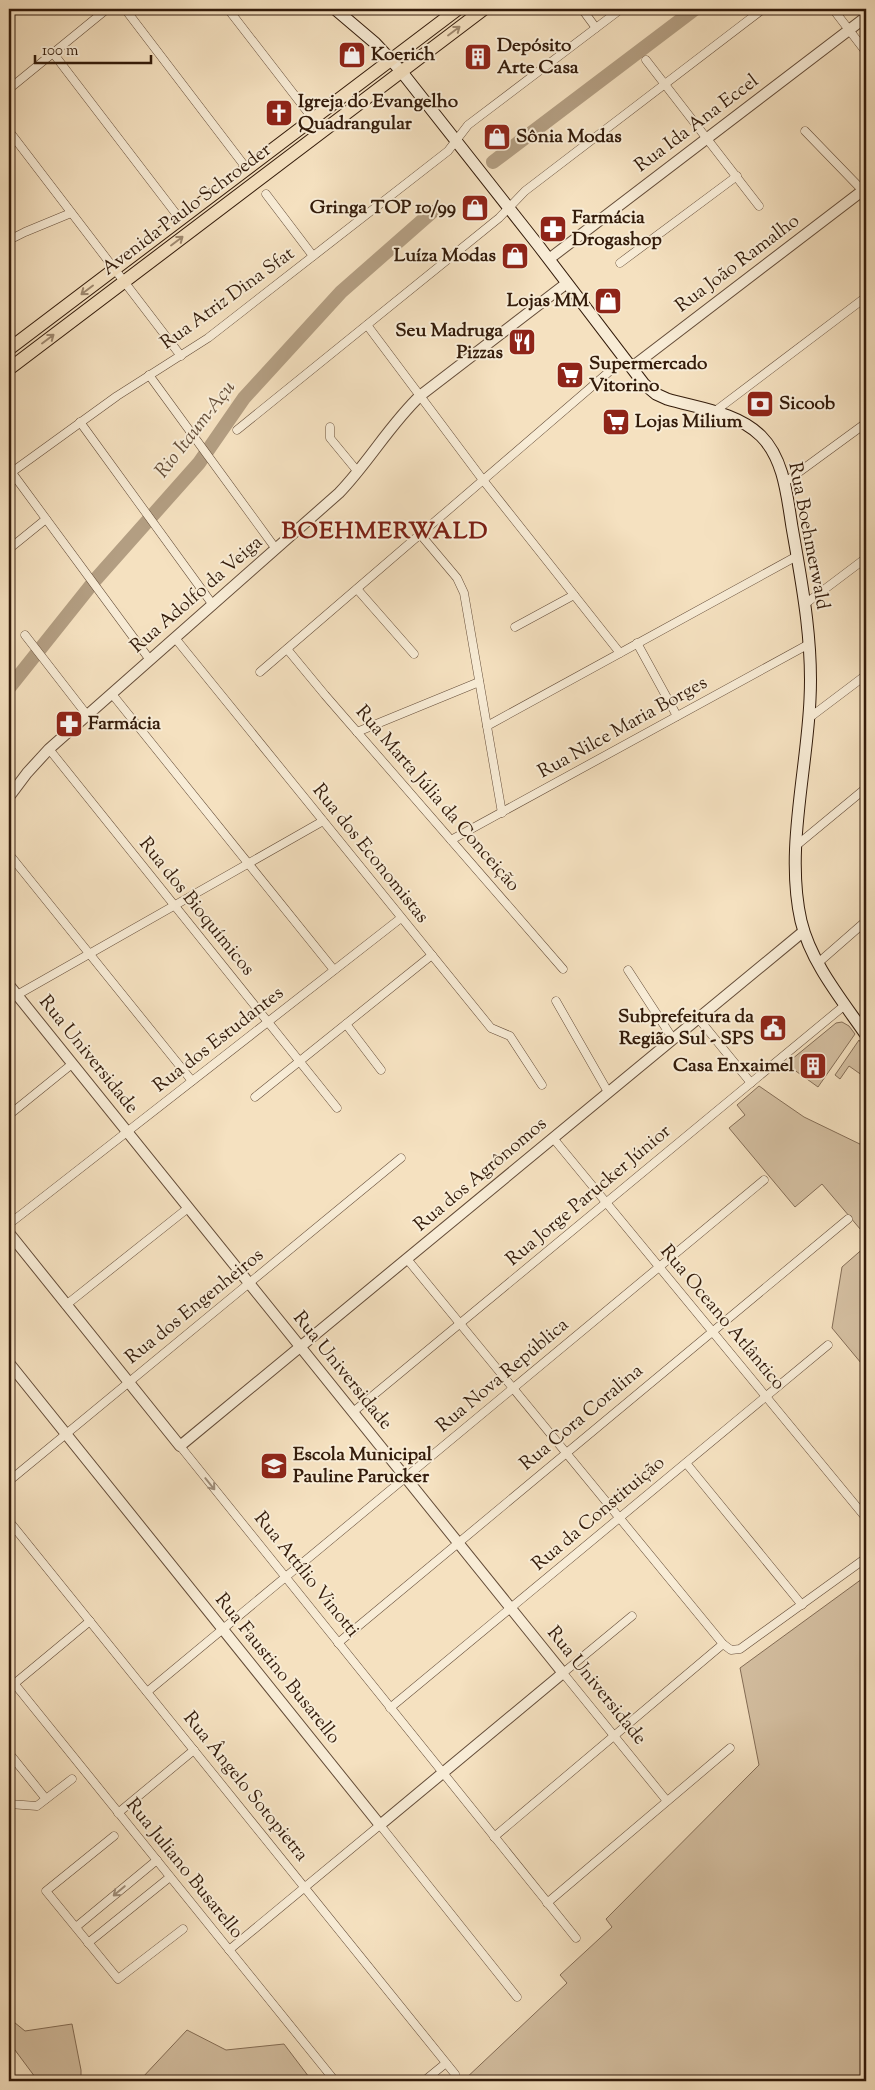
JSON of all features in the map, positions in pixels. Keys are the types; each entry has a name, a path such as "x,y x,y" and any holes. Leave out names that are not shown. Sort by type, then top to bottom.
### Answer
{"main road":[{"name":"Rua Boehmerwald","path":"335,9 361,30 401,71 509,207 644,384 656,394 667,399 714,412 735,419 748,426 760,436 775,456 784,483 805,604 809,644 809,718 797,845 796,885 804,931 818,963 866,1035"},
{"name":"Avenida Paulo Schroeder","path":"9,349 458,9"},
{"name":"Avenida Paulo Schroeder","path":"9,368 484,9"}],"street":[{"path":"9,89 107,9"},
{"path":"125,9 247,169"},
{"path":"228,9 313,118"},
{"path":"582,9 596,28"},
{"name":"Rua Atriz Dina Sfat","path":"10,470 149,375 208,338 448,150 468,125 621,9"},
{"path":"237,430 499,218 525,191 763,9"},
{"path":"833,9 866,52"},
{"name":"Rua Ida Ana Eccel","path":"549,259 866,17"},
{"path":"53,53 180,219"},
{"path":"646,60 759,206"},
{"path":"9,131 181,356"},
{"path":"805,132 865,191"},
{"path":"620,264 737,176"},
{"name":"Rua João Ramalho","path":"628,363 865,191"},
{"path":"266,194 313,256"},
{"path":"9,240 72,213"},
{"name":"Rua Adolfo da Veiga","path":"9,797 27,773 49,749 325,506 358,472 404,412 421,395 568,283"},
{"path":"714,412 866,297"},
{"path":"367,325 483,480 620,653"},
{"path":"260,672 483,480 628,363"},
{"path":"149,375 276,548"},
{"path":"80,422 213,604"},
{"path":"784,483 866,422"},
{"path":"330,427 330,438 358,472"},
{"path":"10,470 150,660"},
{"path":"9,549 46,519"},
{"path":"420,534 457,578 462,587 502,813"},
{"path":"487,726 797,556"},
{"path":"805,604 866,558"},
{"path":"357,589 414,654"},
{"path":"515,627 574,595"},
{"path":"25,635 87,715"},
{"name":"Rua dos Economistas","path":"175,638 491,1028 510,1036 542,1085"},
{"path":"637,643 677,716"},
{"name":"Rua Nilce Maria Borges","path":"451,840 809,644"},
{"name":"Rua Marta Júlia da Conceição","path":"287,649 563,968"},
{"path":"809,718 866,675"},
{"path":"357,732 479,682"},
{"path":"112,694 334,970"},
{"name":"Rua dos Bioquímicos","path":"49,749 337,1108"},
{"path":"797,845 866,788"},
{"path":"17,995 323,821"},
{"path":"9,854 192,1081"},
{"name":"Rua dos Estudantes","path":"9,1224 401,918"},
{"path":"818,963 866,921"},
{"name":"Rua dos Agrônomos","path":"180,1446 804,931"},
{"path":"254,1097 432,955"},
{"path":"628,970 672,1039"},
{"name":"Rua Universidade","path":"9,985 667,1802"},
{"path":"556,1001 608,1092"},
{"name":"Rua Jorge Parucker Júnior","path":"353,1412 845,1004"},
{"path":"698,1018 751,1083"},
{"path":"346,1024 380,1070"},
{"path":"9,1115 72,1064"},
{"name":"Rua Oceano Atlântico","path":"553,1138 866,1518"},
{"name":"Rua dos Engenheiros","path":"9,1481 401,1158"},
{"name":"Rua Nova República","path":"147,1692 764,1180"},
{"path":"66,1305 188,1208"},
{"name":"Rua Cora Coralina","path":"338,1643 848,1219"},
{"name":"Rua Attílio Vinotti","path":"9,1234 576,1938"},
{"path":"407,1258 723,1644 731,1650 740,1649 866,1558"},
{"name":"Rua da Constituição","path":"390,1708 828,1345"},
{"name":"Rua Faustino Busarello","path":"9,1363 517,1996"},
{"path":"686,1463 802,1605"},
{"name":"Rua Ângelo Sotopietra","path":"9,1521 455,2074"},
{"path":"229,1950 632,1616"},
{"path":"14,1684 90,1621"},
{"path":"494,1837 723,1644"},
{"name":"Rua Juliano Busarello","path":"9,1677 334,2081"},
{"path":"547,1902 730,1748"},
{"path":"118,1813 194,1750"},
{"path":"9,1753 46,1800"},
{"path":"9,1804 37,1806 72,1779"},
{"path":"114,1836 46,1891 118,1979 183,1929"},
{"path":"76,1927 156,1860"},
{"path":"88,1943 170,1877"},
{"path":"424,2081 446,2063"}],"shaded area":[{"path":"842,1022 849,1026 855,1034 818,1087 786,1064 836,1023"},
{"path":"859,1040 866,1050 866,1078 849,1066 840,1079 835,1075"},
{"path":"759,1086 804,1117 866,1147 866,1236 822,1184 795,1207 729,1128 745,1115 737,1105"},
{"path":"866,1246 866,1369 832,1328 842,1267"},
{"path":"866,1576 866,2081 463,2081 567,1983 560,1975 612,1927 606,1919 759,1765 740,1668"},
{"path":"9,2018 25,2031 72,2024 81,2070 81,2081 38,2081 9,2042"},
{"path":"187,2030 226,2050 284,2044 312,2081 144,2081 142,2078"}],"waterway":[{"name":"Rio Itaum-Açu","path":"493,162 695,9"},
{"name":"Rio Itaum-Açu","path":"9,688 96,579 199,463 244,398 341,292 432,212"}],"place":[{"name":"Koerich","path":"352,55"},
{"name":"Depósito Arte Casa","path":"478,57"},
{"name":"Igreja do Evangelho Quadrangular","path":"279,113"},
{"name":"Sônia Modas","path":"497,137"},
{"name":"Gringa TOP 10/99","path":"475,208"},
{"name":"Farmácia Drogashop","path":"553,229"},
{"name":"Luíza Modas","path":"515,256"},
{"name":"Lojas MM","path":"608,301"},
{"name":"Seu Madruga Pizzas","path":"522,342"},
{"name":"Supermercado Vitorino","path":"570,375"},
{"name":"Sicoob","path":"760,404"},
{"name":"Lojas Milium","path":"616,422"},
{"name":"Farmácia","path":"69,724"},
{"name":"Subprefeitura da Região Sul - SPS","path":"773,1028"},
{"name":"Casa Enxaimel","path":"813,1066"},
{"name":"Escola Municipal Pauline Parucker","path":"274,1466"}],"district":[{"name":"BOEHMERWALD","path":"385,532"}]}
